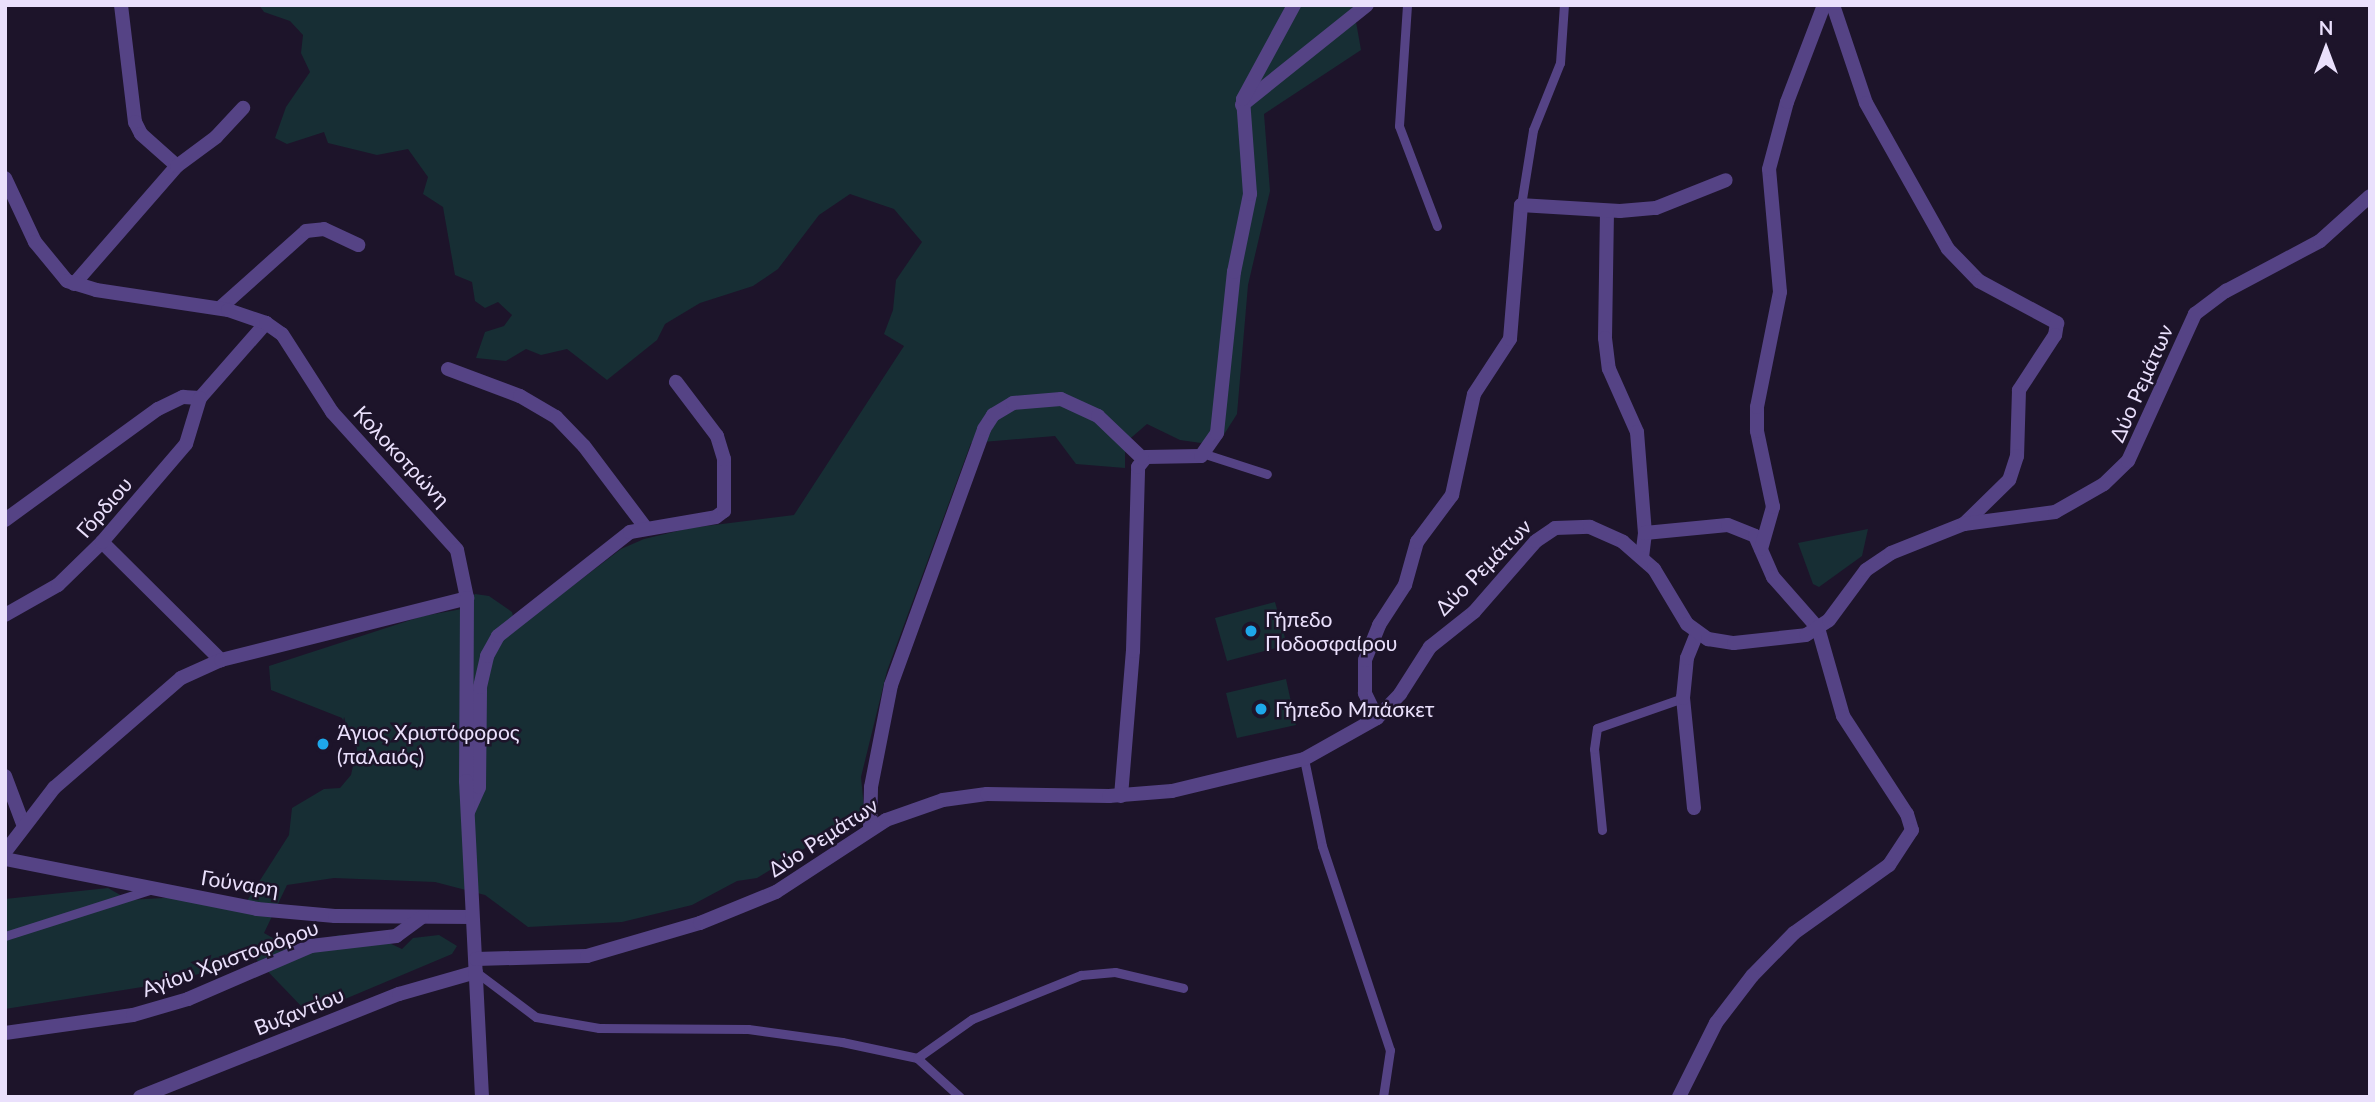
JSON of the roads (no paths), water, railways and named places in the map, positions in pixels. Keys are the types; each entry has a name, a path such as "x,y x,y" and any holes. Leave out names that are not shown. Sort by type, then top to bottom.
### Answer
{"street":[{"path":"121,5 135,122 141,134 177,166"},
{"path":"870,829 871,787 891,685 984,429 993,415 1013,403 1061,399 1098,416 1142,458 1205,454 1222,410 1234,272 1247,219 1242,105 1249,81 1294,5"},
{"path":"1242,105 1367,5"},
{"path":"1761,549 1773,508 1757,431 1757,407 1780,302 1769,169 1791,90 1824,5"},
{"path":"1833,5 1866,103 1948,250 1979,281 2057,323 2055,335 2019,390 2017,456 2009,480 1964,524"},
{"path":"5,178 35,242 61,276 74,284 177,166 216,137 243,108"},
{"path":"1377,718 1365,693 1365,660 1379,625 1405,585 1417,542 1452,495 1474,394 1510,339 1521,205 1607,211 1656,208 1726,180"},
{"name":"Δύο Ρεμάτων","path":"476,966 587,956 659,937 776,892 870,829 913,809 972,795 1121,796 1208,785 1304,759 1377,718 1400,694 1430,647 1474,612 1548,531 1590,527 1618,538 1642,556 1697,633 1714,641 1734,643 1792,639 1818,628 1875,564 1964,524 2055,512 2113,477 2134,449 2196,314 2226,291 2319,241 2370,196"},
{"path":"1607,211 1607,359 1637,432 1645,533 1642,556"},
{"path":"220,308 306,230 324,229 359,244"},
{"name":"Κολοκοτρώνη","path":"74,284 220,308 266,323 282,334 332,412 447,535 460,559 467,598 468,812 482,1097"},
{"name":"Γόρδιου","path":"5,615 58,585 102,542 186,444 200,398 266,323"},
{"path":"448,369 520,396 556,417 584,446 645,527"},
{"path":"468,812 479,787 480,687 493,645 516,618 591,559 645,527 716,517 727,503 724,459 717,436 676,383"},
{"name":"Γόρδιου","path":"5,520 158,409 183,397 200,398"},
{"path":"1121,796 1133,651 1138,467 1142,458"},
{"path":"1645,533 1735,526 1749,530 1773,577 1818,628 1843,716 1906,814 1911,837 1889,865 1794,933 1752,976 1716,1023 1679,1097"},
{"path":"102,542 221,660"},
{"path":"5,852 23,824 54,788 161,691 221,660 467,598"},
{"path":"1694,808 1682,698 1687,658 1697,633"},
{"path":"5,776 23,824"},
{"name":"Γούναρη","path":"5,859 149,890 279,911 472,917"},
{"name":"Αγίου Χριστοφόρου","path":"5,1033 133,1015 188,999 311,946 396,936 422,917"},
{"name":"Βυζαντίου","path":"140,1097 476,966"}],"lane":[{"path":"1407,5 1399,126 1437,226"},
{"path":"1521,205 1533,130 1560,63 1564,5"},
{"path":"1205,454 1267,474"},
{"path":"1602,830 1594,749 1597,728 1682,698"},
{"path":"1304,759 1322,846 1390,1050 1382,1097"},
{"path":"5,936 149,890"},
{"path":"476,966 536,1017 599,1028 773,1031 917,1058 960,1097"},
{"path":"917,1058 972,1019 1081,975 1115,972 1183,988"}],"place":[{"name":"Γήπεδο Ποδοσφαίρου","path":"1251,631"},
{"name":"Γήπεδο Μπάσκετ","path":"1261,709"},
{"name":"Άγιος Χριστόφορος (παλαιός)","path":"323,744"}]}
